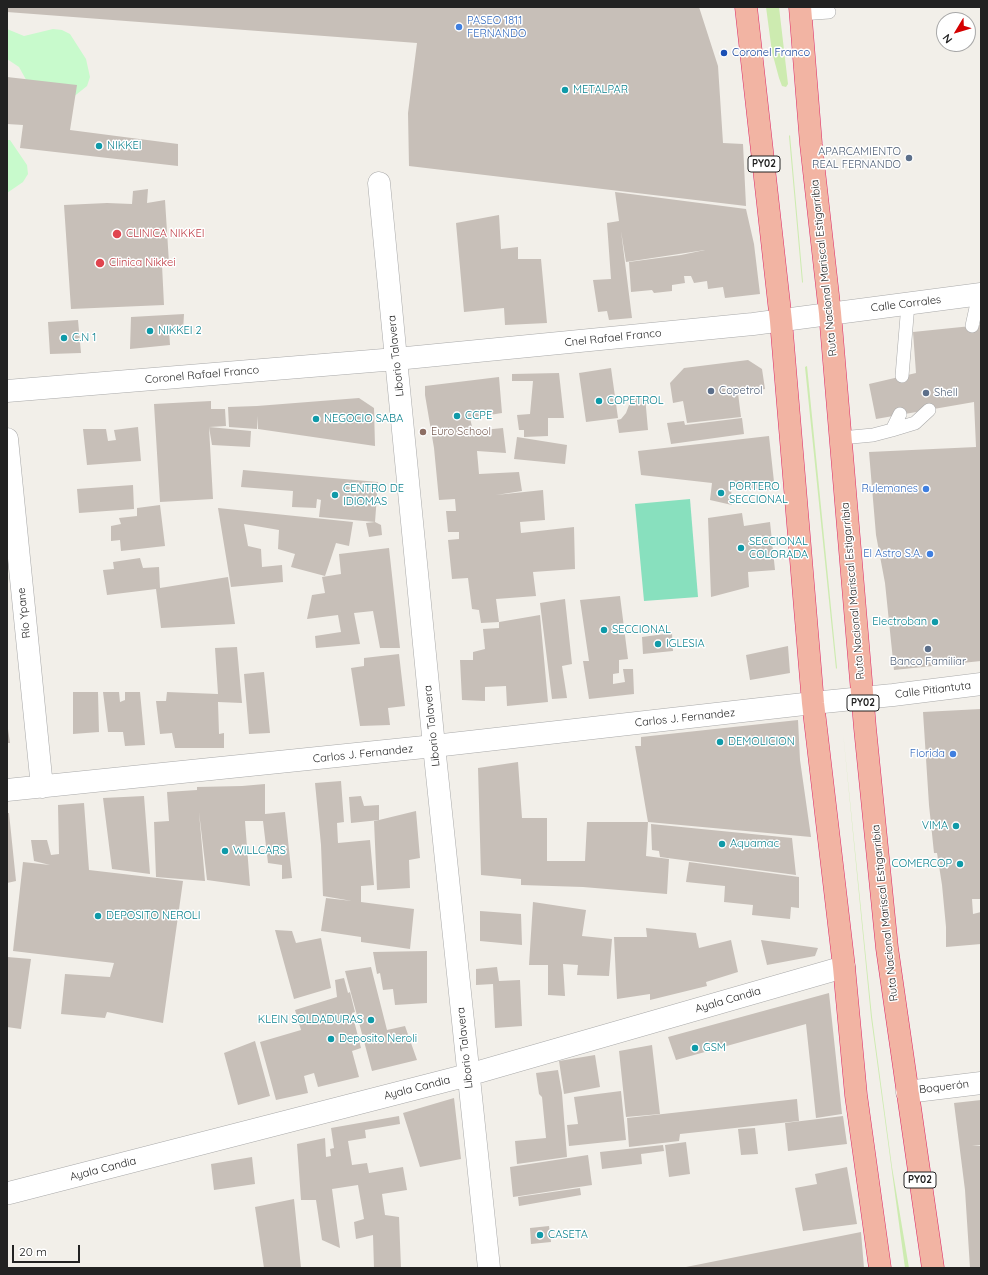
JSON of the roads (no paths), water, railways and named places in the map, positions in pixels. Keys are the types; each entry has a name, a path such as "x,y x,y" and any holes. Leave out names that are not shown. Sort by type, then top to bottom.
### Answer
{"highway":[{"name":"PY02","path":"743,9 781,321 813,703 844,967 856,1095 880,1268"},
{"name":"Ruta Nacional Mariscal Estigarribia","path":"800,11 811,144 830,313 863,699 887,948 933,1268"}],"street":[{"name":"Liborio Talavera","path":"379,183 434,746 489,1268"},
{"name":"Calle Corrales","path":"830,313 980,294"},
{"name":"Cnel Rafael Franco","path":"396,359 781,321 830,313"},
{"name":"Coronel Rafael Franco","path":"7,391 396,359"},
{"name":"Río Ypane","path":"7,439 42,787"},
{"name":"Calle Pitiantuta","path":"813,703 863,699 981,684"},
{"name":"Carlos J. Fernandez","path":"7,790 434,746 813,703"},
{"name":"Ayala Candia","path":"9,1193 468,1075 844,967"},
{"name":"Boquerón","path":"907,1092 981,1083"}],"lane":[{"path":"800,11 828,12"},
{"path":"972,326 980,294"},
{"path":"902,376 908,304"},
{"path":"841,438 873,435 915,423 928,410"},
{"path":"892,430 900,414"}],"place":[{"name":"PASEO 1811 FERNANDO","path":"459,27"},
{"name":"Coronel Franco","path":"724,53"},
{"name":"METALPAR","path":"565,90"},
{"name":"NIKKEI","path":"99,146"},
{"name":"APARCAMIENTO REAL FERNANDO","path":"909,158"},
{"name":"CLINICA NIKKEI","path":"117,234"},
{"name":"Clinica Nikkei","path":"100,263"},
{"name":"NIKKEI 2","path":"150,331"},
{"name":"C.N 1","path":"64,338"},
{"name":"Copetrol","path":"711,391"},
{"name":"Shell","path":"926,393"},
{"name":"COPETROL","path":"599,401"},
{"name":"CCPE","path":"457,416"},
{"name":"NEGOCIO SABA","path":"316,419"},
{"name":"Euro School","path":"423,432"},
{"name":"Rulemanes","path":"926,489"},
{"name":"PORTERO SECCIONAL","path":"721,493"},
{"name":"CENTRO DE IDIOMAS","path":"335,495"},
{"name":"SECCIONAL COLORADA","path":"741,548"},
{"name":"El Astro S.A.","path":"930,554"},
{"name":"Electroban","path":"935,622"},
{"name":"SECCIONAL","path":"604,630"},
{"name":"IGLESIA","path":"658,644"},
{"name":"Banco Familiar","path":"928,649"},
{"name":"DEMOLICION","path":"720,742"},
{"name":"Florida","path":"953,754"},
{"name":"VIMA","path":"956,826"},
{"name":"Aquamac","path":"722,844"},
{"name":"WILLCARS","path":"225,851"},
{"name":"COMERCOP","path":"960,864"},
{"name":"DEPOSITO NEROLI","path":"98,916"},
{"name":"KLEIN SOLDADURAS","path":"371,1020"},
{"name":"Deposito Neroli","path":"331,1039"},
{"name":"GSM","path":"695,1048"},
{"name":"CASETA","path":"540,1235"}]}
